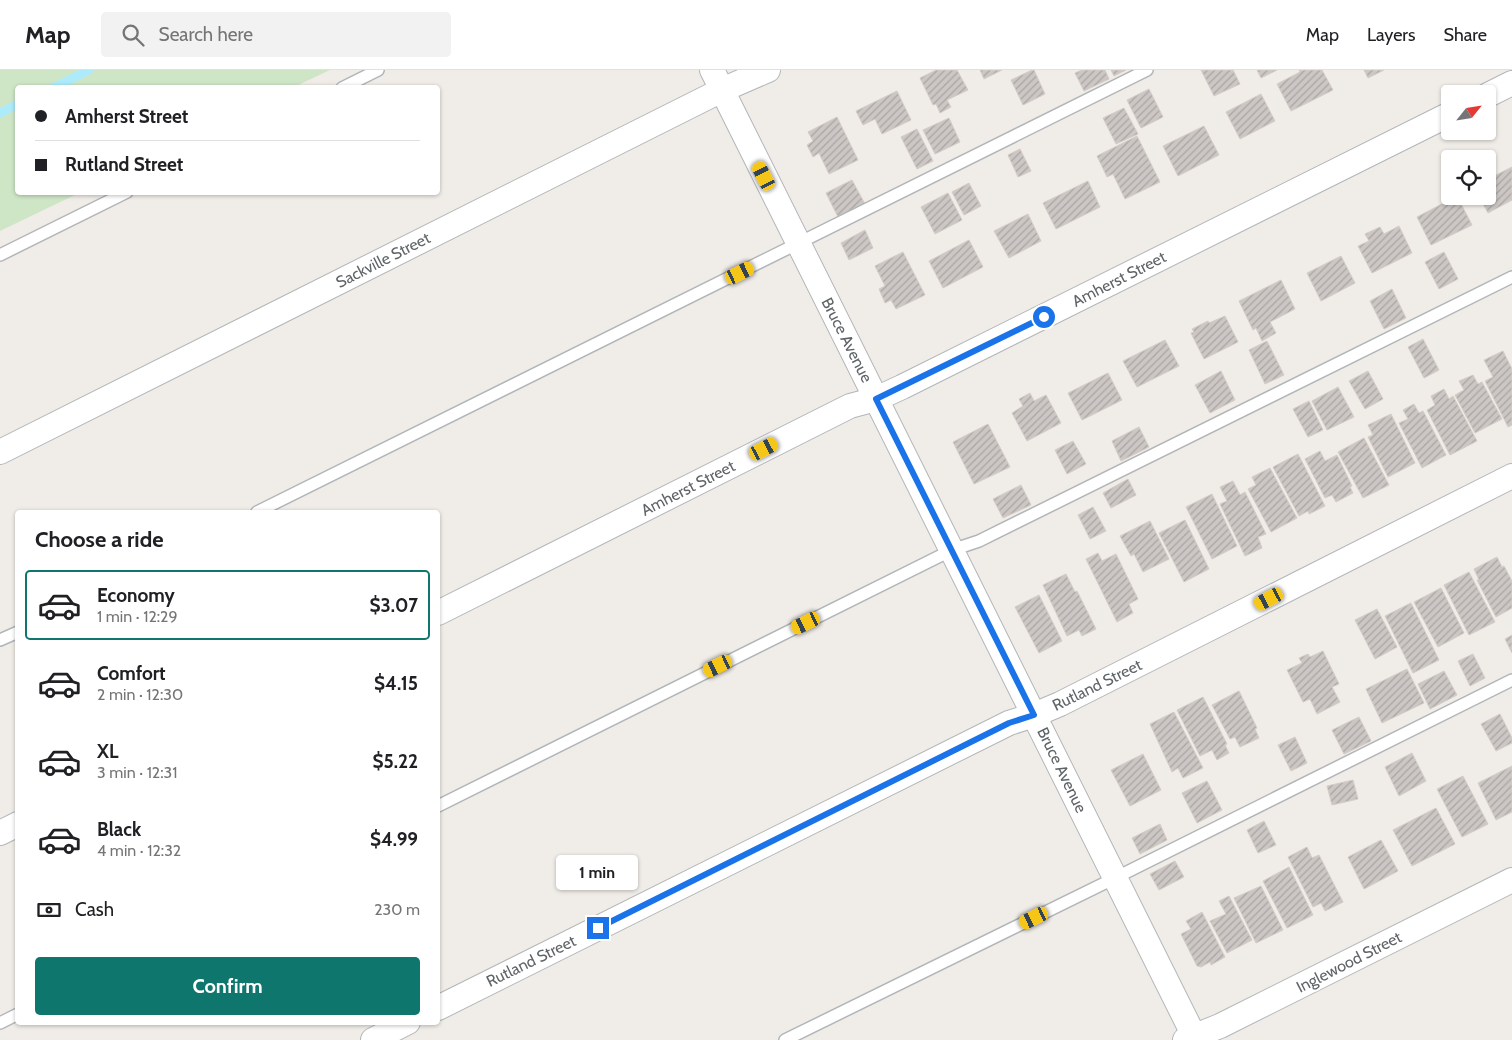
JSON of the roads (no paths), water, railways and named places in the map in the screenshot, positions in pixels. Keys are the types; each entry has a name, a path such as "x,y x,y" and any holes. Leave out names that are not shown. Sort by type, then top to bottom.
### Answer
{"street":[{"name":"Sackville Street","path":"0,452 717,80 768,70"},
{"name":"Bruce Avenue","path":"717,80 1115,878 1192,1038"},
{"path":"1496,91 1512,83"},
{"name":"Amherst Street","path":"440,612 850,406 876,399 911,383 1441,118"},
{"name":"Rutland Street","path":"440,1007 1009,723 1060,704 1512,476"},
{"path":"0,833 15,826"},
{"name":"Inglewood Street","path":"1192,1038 1220,1026 1512,880"},
{"path":"373,1040 402,1025"}],"lane":[{"path":"348,85 378,70"},
{"path":"261,510 1147,70"},
{"path":"0,255 121,195"},
{"path":"440,805 952,550 979,541 1512,277"},
{"path":"0,640 15,633"},
{"path":"785,1040 1512,680"},
{"path":"0,1023 15,1016"}],"waterway":[{"path":"59,85 89,70"},
{"path":"0,113 15,106"}]}
